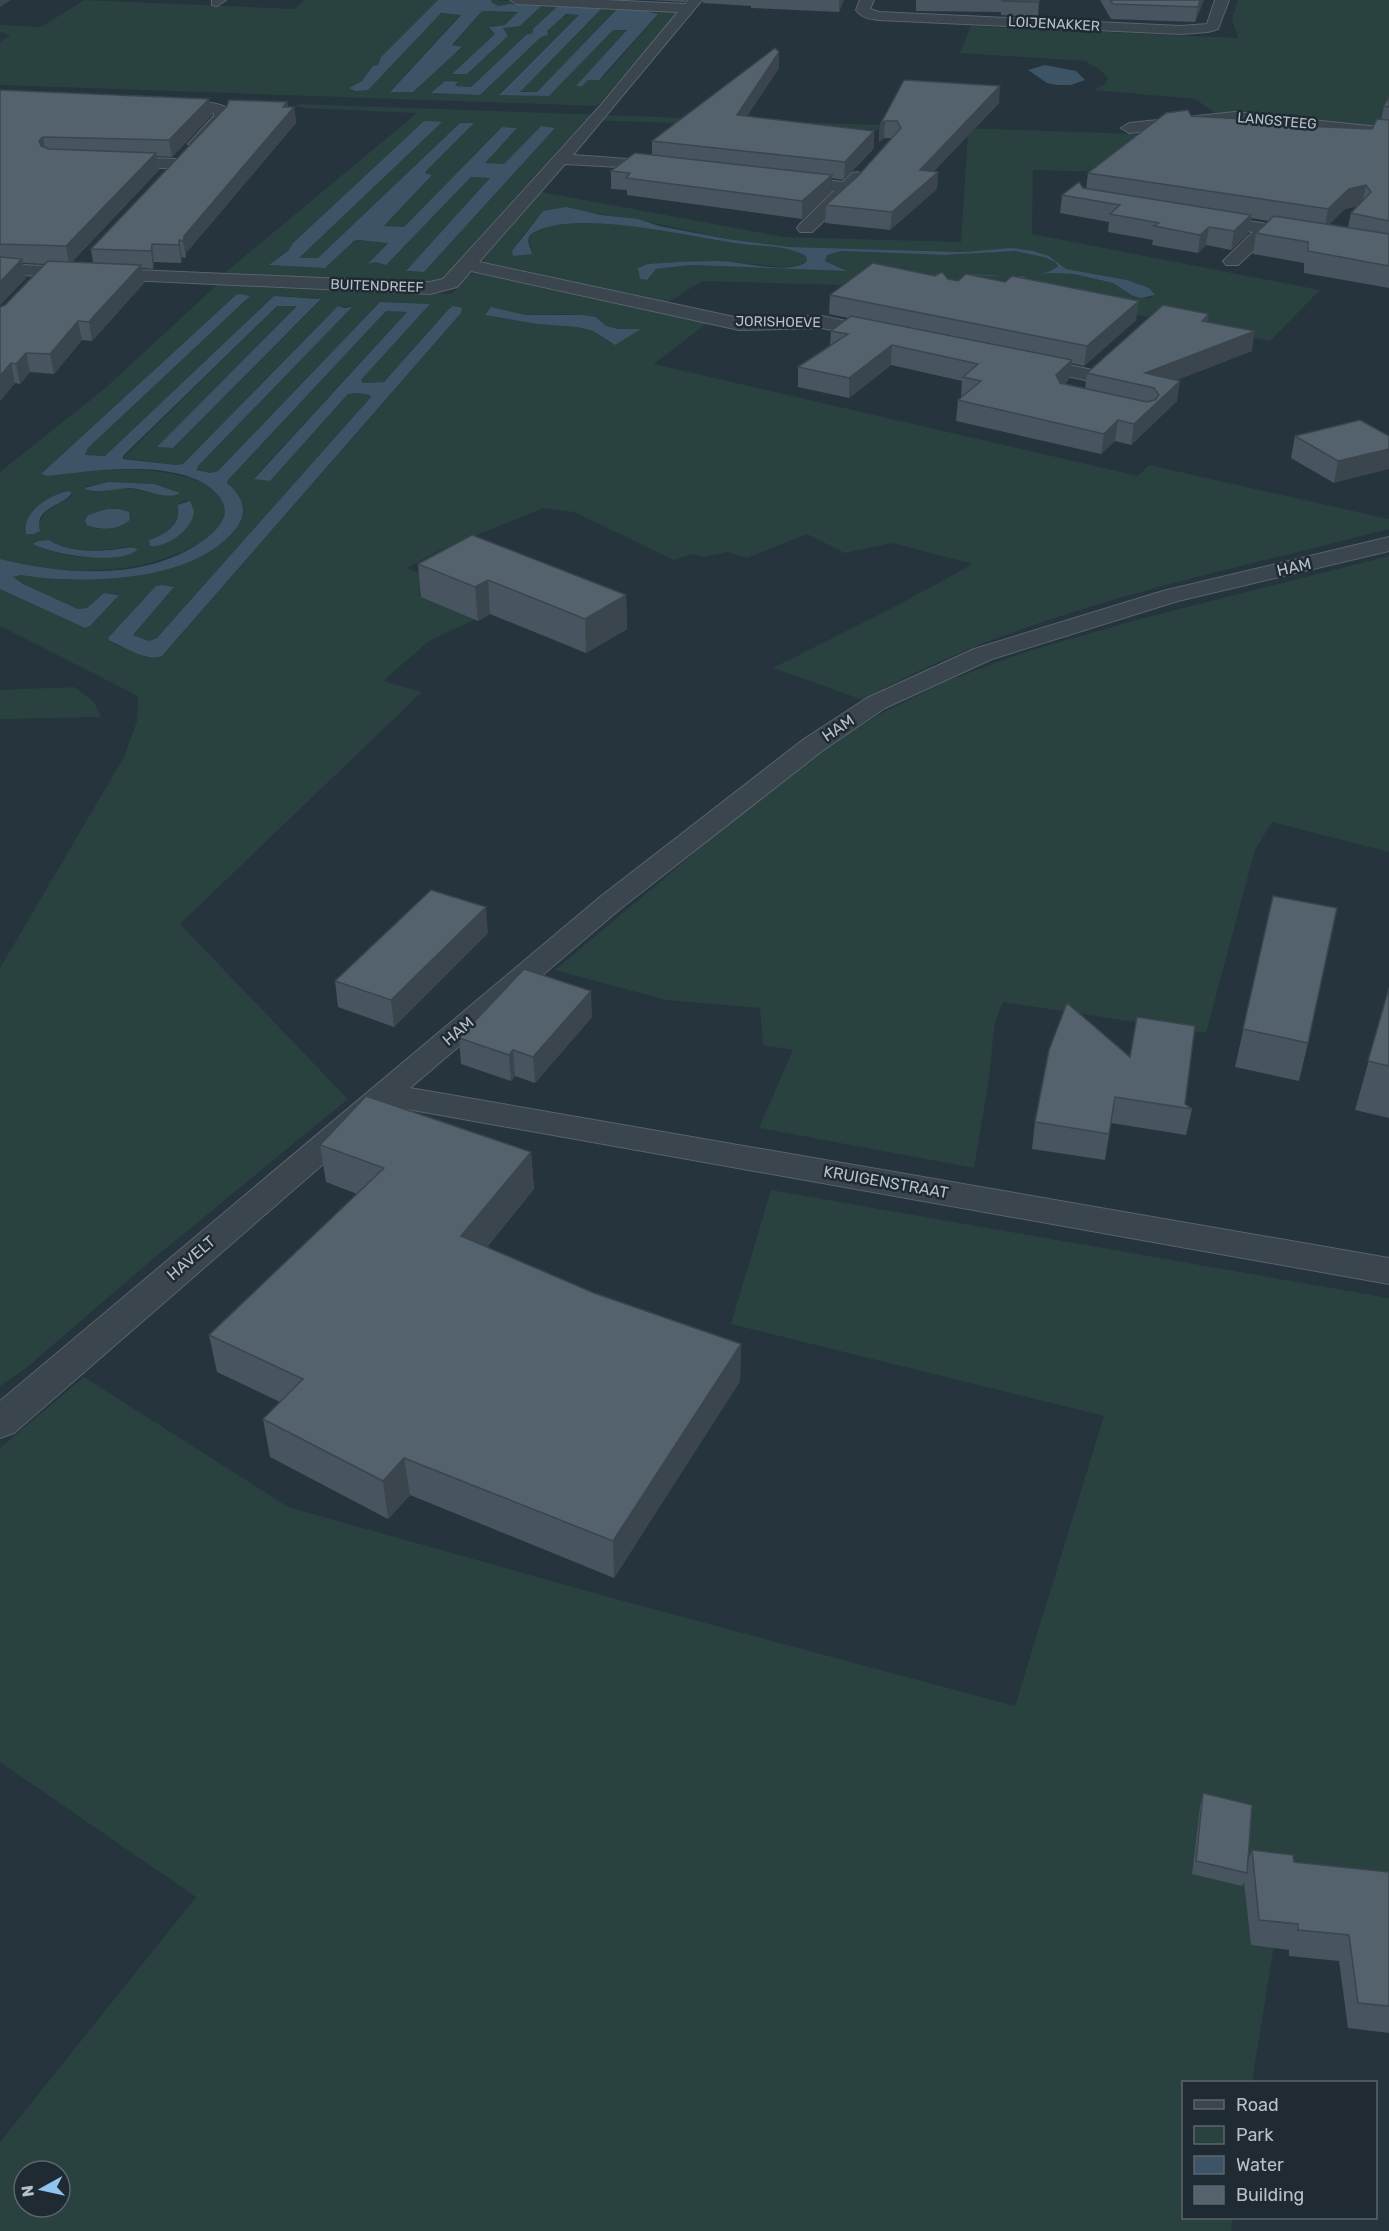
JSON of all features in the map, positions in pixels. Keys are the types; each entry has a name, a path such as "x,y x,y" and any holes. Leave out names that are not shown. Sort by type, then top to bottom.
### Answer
{"street":[{"path":"517,0 693,4"},
{"name":"LOIJENAKKER","path":"867,7 1060,24 1181,30 1213,26 1222,0"},
{"name":"BUITENDREEF","path":"0,269 430,288 450,283 561,159 693,4"},
{"path":"1060,8 1060,24"},
{"path":"149,105 206,107 222,110 222,117 160,181"},
{"name":"LANGSTEEG","path":"1129,128 1235,117 1389,133"},
{"path":"561,159 689,169"},
{"path":"97,161 176,164"},
{"path":"806,228 849,188 869,165"},
{"path":"769,178 849,188"},
{"path":"1188,216 1389,248"},
{"path":"1329,238 1343,224"},
{"path":"1232,261 1266,229"},
{"path":"75,272 90,256"},
{"name":"JORISHOEVE","path":"468,265 739,324 822,322 904,338"},
{"path":"32,286 46,271"},
{"path":"1008,359 1089,375"},
{"path":"1073,390 1107,359"},
{"name":"HAM","path":"383,1094 610,903 813,745 876,703 983,654 1171,596 1389,544"},
{"name":"KRUIGENSTRAAT","path":"383,1094 1389,1271"},
{"name":"HAVELT","path":"0,1423 383,1094"}],"green space":[{"path":"84,0 295,9 304,0 438,0 381,57 372,72 349,88 368,89 439,14 461,14 390,91 411,92 462,48 452,46 482,11 518,13 505,25 490,26 495,34 453,74 468,73 508,36 503,28 541,6 507,4 498,6 491,2 492,0 680,11 597,106 0,85 0,42 10,35 0,32 0,25 41,27","holes":["565,6 601,8 520,91 537,92 617,9 648,11 658,15 604,76 588,80 582,86 577,86 627,31 613,29 549,96 499,94 579,15 573,14 561,18 546,31 548,35 541,37 480,95 431,93 445,81 458,83 455,86 459,88 471,86 526,35 533,33"]},
{"path":"1238,0 1389,0 1389,116 1384,130 1218,115 1195,99 1094,90 1105,84 1108,78 1099,69 1085,61 960,53 971,26 1238,38 1232,19"},
{"path":"298,104 1160,135 1167,174 1033,170 1032,234 1320,290 1270,341 1009,290 702,281 667,303 492,266 482,260 541,192 784,237 961,242 968,133 585,120 441,280 429,284 222,275 417,113 295,106","holes":["424,121 299,258 318,258 460,123 474,123 427,170 425,173 432,175 384,226 404,227 502,127 517,128 485,163 504,164 541,126 555,128 424,272 407,272 490,178 471,177 386,264 376,262 370,264 388,242 366,240 353,243 327,267 270,265 288,251 293,243","543,211 588,212 644,221 727,239 789,247 963,252 1024,249 1049,256 1066,269 1139,284 1155,295 1149,298 1133,296 1113,283 1074,274 1041,274 1058,266 1049,258 1021,252 942,255 841,251 827,255 825,261 845,271 691,265 656,269 647,280 640,279 658,263 719,261 783,267 798,266 807,261 806,256 789,249 598,223 546,227 529,236 528,240 532,249 518,242","962,275 1032,276 1022,277"]},
{"path":"482,272 710,321 654,364 1138,476 1149,465 1389,519 1389,529 1187,580 1053,618 924,669 863,700 773,668 973,564 892,543 845,553 807,534 747,558 728,552 704,557 693,554 674,560 574,512 543,508 436,552 407,568 441,582 419,595 478,618 429,641 383,681 422,692 180,924 348,1099 148,1263 25,1369 0,1386 0,968 124,757 137,721 138,696 0,626 0,589 85,628 90,626 119,594 104,593 87,608 78,609 23,584 13,577 21,575 76,580 137,575 167,568 194,558 218,544 238,525 228,480 386,311 407,312 254,478 270,481 348,394 358,393 371,397 157,638 149,641 133,635 174,587 159,585 110,636 110,642 146,657 166,652 461,313 448,310 384,382 363,383 361,380 430,304 380,302 218,471 210,473 198,470 198,466 351,307 338,306 183,464 123,458 277,306 297,306 158,447 173,448 321,300 319,298 274,296 105,456 85,455 88,448 250,296 236,295 41,474 147,470 188,477 209,487 221,499 225,512 221,525 196,545 162,559 119,569 85,571 34,566 0,559 0,472 103,390 218,284 452,294 469,275","holes":["503,311 525,315 569,314 596,317 606,326 618,329 639,329 612,344 593,331 577,327 537,324 491,316","108,482 154,484 177,495 128,488 88,489 84,487","65,492 72,493 71,497 46,511 38,525 32,511","187,500 181,533 164,543 149,540 167,532 175,523 177,505","115,508 131,516 130,520 119,526 101,529 85,521 91,514","49,540 67,548 87,550 127,547 121,555 98,557 65,555 34,544"]},
{"path":"1389,556 1389,852 1272,822 1255,850 1206,1033 1003,1002 995,1022 988,1085 974,1168 759,1128 793,1050 763,1045 760,1008 666,1000 555,970 780,781 829,745 880,714 947,681 1022,653 1136,620"},
{"path":"74,687 94,702 101,717 0,719 0,690"},
{"path":"771,1190 1389,1298 1389,1908 1284,1884 1252,2081 1182,2081 1182,2219 1233,2219 1231,2231 0,2231 0,2142 196,1897 0,1762 0,1448 84,1377 288,1507 616,1599 1015,1706 1104,1416 731,1324"}],"water":[{"path":"438,0 492,0 491,2 498,6 509,4 541,6 520,26 503,28 508,36 467,74 452,74 495,34 489,27 505,25 518,12 482,11 452,45 462,47 413,92 390,92 461,15 441,13 368,90 355,91 349,88 362,81 373,66 378,65 381,57"},
{"path":"558,6 602,8 520,92 537,92 617,9 649,10 649,12 658,14 599,80 588,80 582,86 576,86 627,30 613,30 549,96 499,95 579,15 566,14 547,31 548,35 541,37 480,95 431,93 445,81 458,82 455,86 471,87 526,35 533,33 533,29"},
{"path":"1045,65 1076,71 1085,80 1071,85 1056,85 1047,83 1028,70"},
{"path":"424,121 442,122 299,258 318,258 460,123 474,123 427,170 425,173 432,175 384,226 404,227 502,127 517,128 485,163 504,164 541,126 555,128 424,272 406,271 490,178 471,177 386,265 376,262 368,264 388,243 359,240 354,241 325,268 269,265 288,251 293,243"},
{"path":"566,207 601,215 638,219 659,226 727,239 789,247 963,252 1012,248 1033,251 1049,256 1066,269 1127,280 1149,288 1155,295 1141,298 1133,296 1113,283 1074,274 1039,275 1058,266 1044,257 1015,251 944,255 841,251 827,255 825,261 847,271 691,265 656,269 647,280 640,279 638,268 648,264 719,261 778,268 800,265 807,261 806,256 789,249 598,223 546,227 529,236 528,241 532,254 513,256 512,251 543,211"},
{"path":"962,275 1033,275 1022,277"},
{"path":"236,295 250,296 88,448 85,455 105,456 274,296 321,299 173,448 157,447 297,306 277,306 123,456 123,459 183,464 338,306 352,307 198,466 197,470 210,473 218,471 380,302 430,304 361,380 363,383 384,382 448,310 453,306 462,308 461,313 162,656 149,657 136,653 108,638 156,586 174,587 133,635 149,641 157,638 371,397 358,393 348,394 270,481 254,479 407,312 386,311 228,480 227,483 236,493 243,509 241,521 237,527 218,546 195,560 136,576 75,580 21,575 13,577 23,584 78,609 87,608 104,593 119,595 90,626 85,628 0,589 0,559 74,571 125,569 149,565 173,557 199,543 219,526 225,514 220,498 201,482 181,474 136,469 88,471 48,476 41,474"},
{"path":"491,307 525,315 583,315 596,317 606,326 618,329 641,329 615,345 593,331 577,327 537,324 485,315"},
{"path":"108,482 154,484 180,493 169,496 130,488 100,491 84,488"},
{"path":"69,491 72,493 68,497 50,508 41,517 40,531 26,534 28,518 38,505 53,496"},
{"path":"190,501 194,511 193,518 184,531 171,541 150,546 149,540 166,532 175,523 177,505"},
{"path":"107,509 129,512 130,520 120,526 109,528 87,525 85,521 88,515"},
{"path":"49,540 56,544 86,551 138,549 130,554 103,558 56,552 33,544"}],"building":[{"path":"1039,0 1039,2 1002,1"},
{"path":"1110,0 1200,0 1198,7 1113,4"},
{"path":"775,48 779,52 737,115 874,131 845,162 652,141"},
{"path":"904,80 1000,86 920,170 938,172 892,212 826,205 858,176 901,128 897,121 885,121 880,125"},
{"path":"0,90 209,99 169,140 43,137 39,141 41,146 49,149 156,153 66,246 0,244"},
{"path":"1389,97 1389,107 1384,106"},
{"path":"229,100 287,102 283,107 294,107 184,236 183,241 179,240 179,245 152,244 151,251 91,249 227,106"},
{"path":"1188,110 1191,116 1260,120 1260,124 1372,129 1377,119 1389,120 1389,221 1351,213 1371,192 1366,185 1349,189 1328,209 1088,173 1166,113"},
{"path":"635,153 832,175 802,201 626,178 630,173 611,171"},
{"path":"1079,182 1083,188 1251,215 1234,231 1209,227 1200,235 1154,226 1159,223 1110,214 1120,205 1062,195"},
{"path":"1274,216 1389,234 1389,266 1308,251 1308,242 1256,233"},
{"path":"0,257 22,259 0,282"},
{"path":"48,261 141,265 89,322 78,321 50,354 26,353 16,364 11,363 0,376 0,307 5,305"},
{"path":"873,263 935,276 942,272 948,279 958,281 966,274 1005,282 1012,276 1139,301 1087,346 830,295"},
{"path":"1163,305 1209,314 1202,321 1255,331 1145,373 1180,381 1134,424 1118,420 1104,434 958,400 981,381 963,377 978,364 892,345 849,378 798,367 848,334 831,331 851,316 1072,360 1056,375 1060,383 1147,402 1155,400 1159,395 1154,388 1087,373"},
{"path":"1360,420 1389,436 1389,449 1338,461 1295,436"},
{"path":"472,535 626,595 585,619 488,580 475,587 418,564"},
{"path":"431,890 486,907 391,1000 335,981"},
{"path":"1273,896 1337,908 1308,1043 1243,1029"},
{"path":"524,969 591,991 533,1057 513,1050 509,1055 459,1038"},
{"path":"1389,988 1389,1066 1368,1061"},
{"path":"1067,1003 1130,1057 1137,1017 1195,1026 1185,1104 1192,1109 1115,1097 1109,1134 1035,1122 1049,1050"},
{"path":"366,1096 531,1152 461,1236 594,1293 741,1344 613,1541 404,1458 383,1481 263,1419 303,1379 209,1335 384,1168 320,1145"},
{"path":"1203,1793 1252,1805 1247,1873 1196,1861"},
{"path":"1252,1850 1293,1855 1294,1862 1389,1872 1389,2006 1358,2003 1349,1935 1298,1930 1298,1924 1259,1920"}]}
